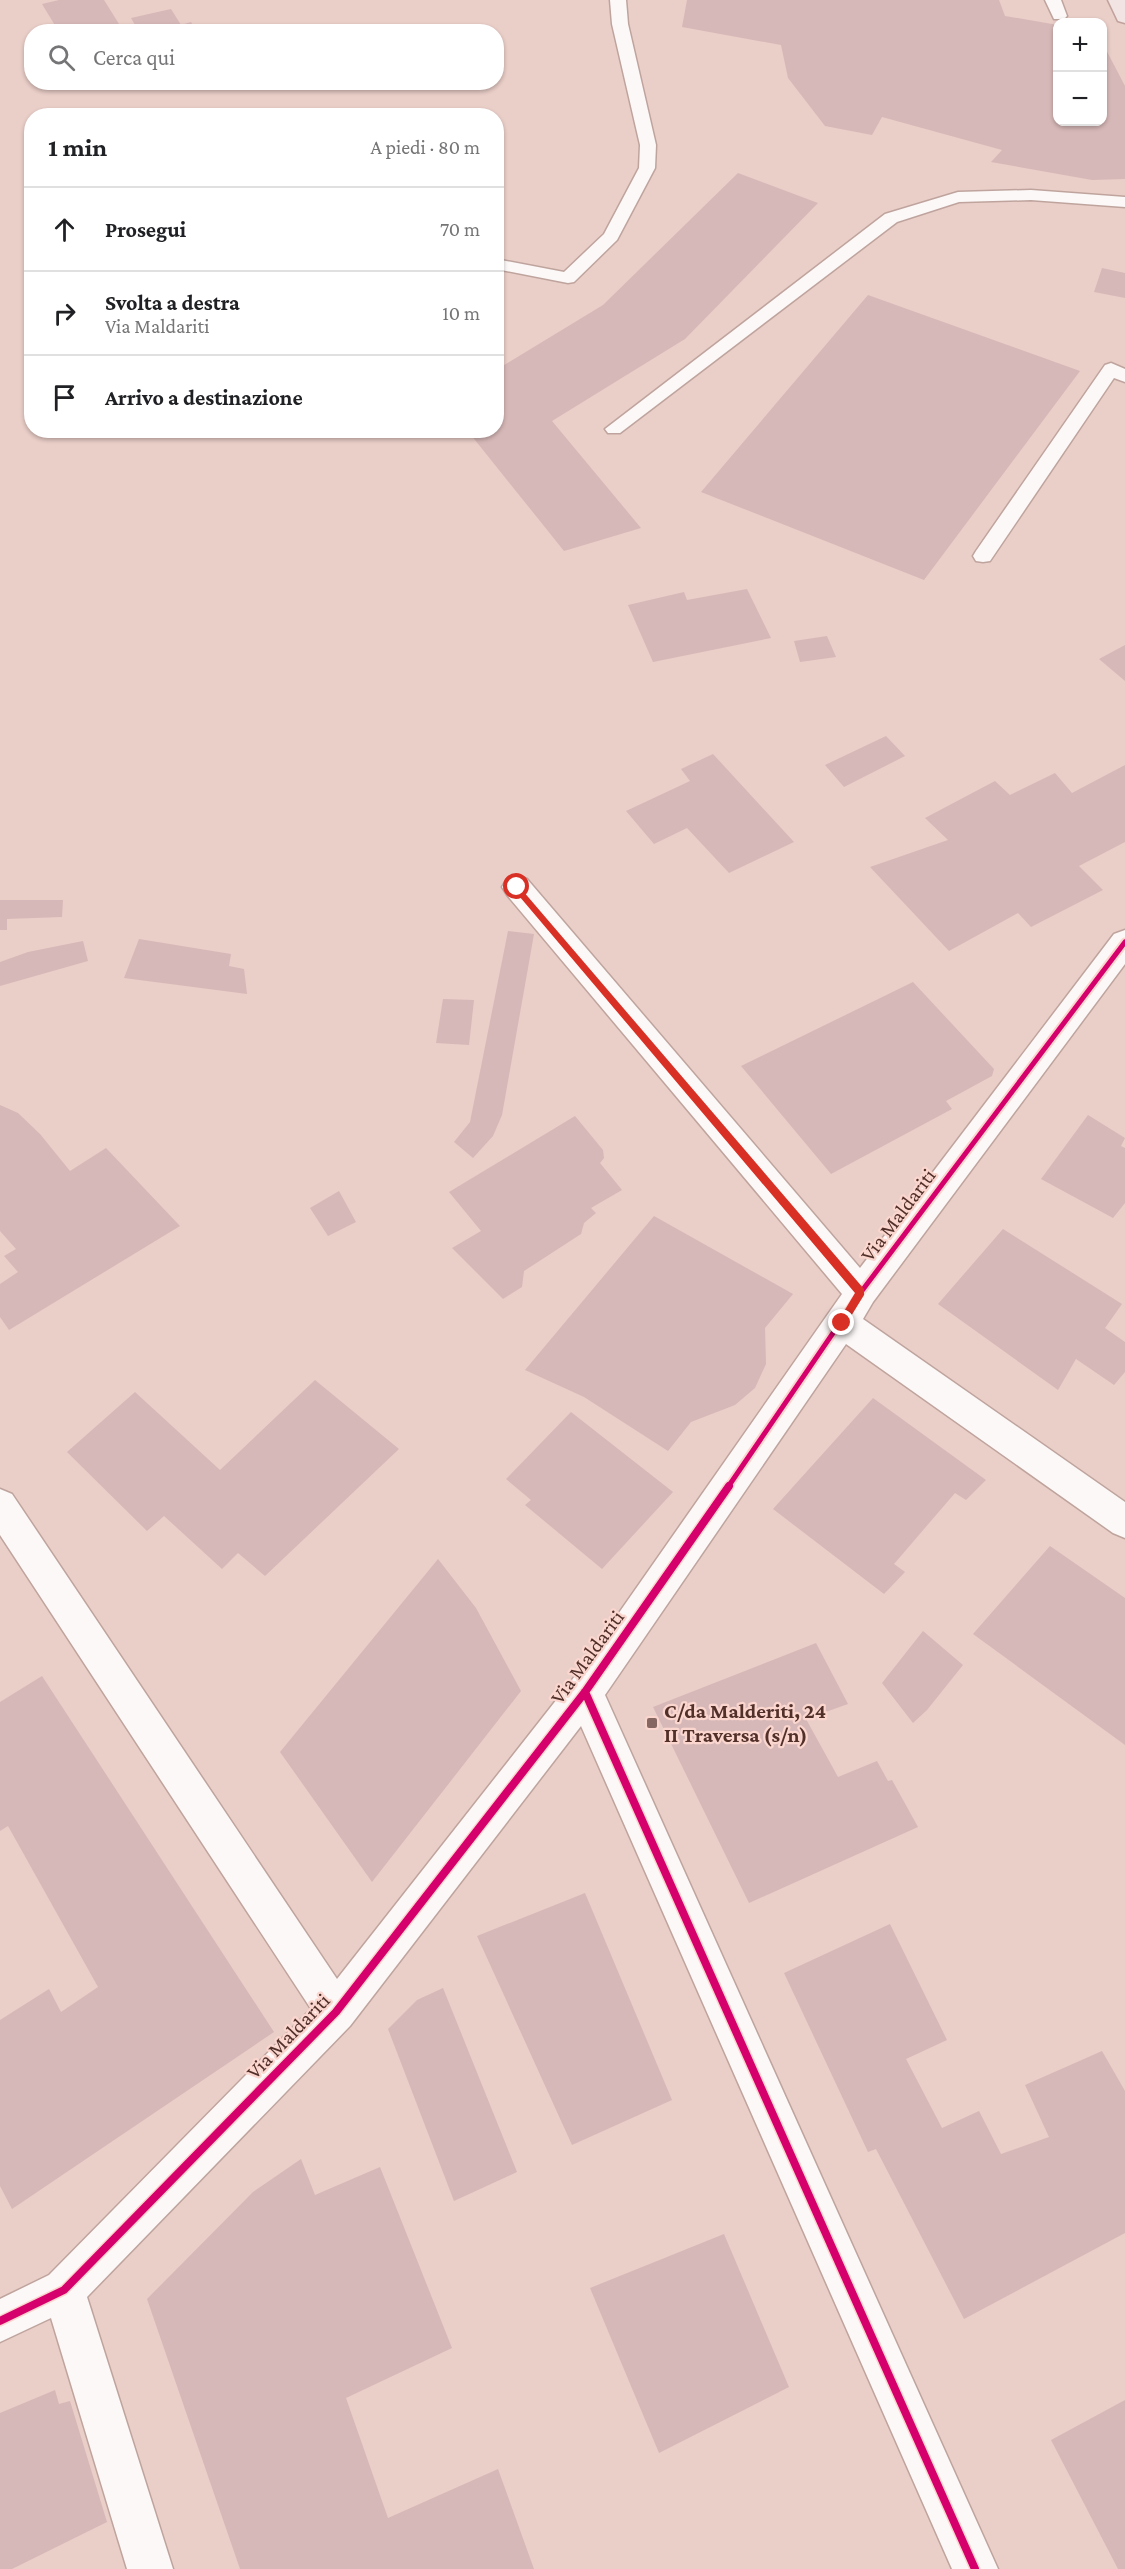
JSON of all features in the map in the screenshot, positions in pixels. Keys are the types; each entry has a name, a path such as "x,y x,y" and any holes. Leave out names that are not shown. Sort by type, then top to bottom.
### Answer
{"main road":[{"path":"1118,0 1125,17"}],"street":[{"path":"517,887 861,1292"},
{"name":"Via Maldariti","path":"0,2321 64,2290 336,2012 585,1692 842,1323 861,1292 1125,942"},
{"path":"842,1323 1125,1522"},
{"path":"0,1505 336,2012"},
{"path":"585,1692 975,2569"},
{"path":"64,2290 150,2569"}],"lane":[{"path":"504,266 568,278 611,236 648,168 648,145 620,24 618,0"},
{"path":"1053,0 1059,16"},
{"path":"614,429 891,218 958,197 1031,195 1125,202"},
{"path":"982,556 1111,369 1125,376"}],"building":[{"path":"59,0 104,0 119,24 54,24 42,4"},
{"path":"687,0 999,0 1005,16 1053,24 1053,126 1107,126 1107,52 1125,86 1125,179 1092,180 991,162 1002,150 882,117 872,135 825,126 788,78 781,45 682,27"},
{"path":"171,9 180,24 134,24 131,18"},
{"path":"738,173 818,203 685,339 552,421 641,528 564,551 473,438 504,438 504,365 603,305"},
{"path":"1102,268 1125,273 1125,298 1094,292"},
{"path":"868,295 1080,371 924,580 701,492"},
{"path":"747,589 771,638 653,662 628,605 684,592 687,600"},
{"path":"827,636 836,657 800,662 794,641"},
{"path":"1125,645 1125,681 1099,659"},
{"path":"886,736 905,756 844,787 825,765"},
{"path":"713,754 794,842 729,873 687,828 654,844 626,811 690,781 681,769"},
{"path":"1125,765 1125,842 1079,866 1103,890 1031,927 1018,913 949,951 870,867 948,840 925,818 995,781 1010,795 1055,773 1072,793"},
{"path":"0,900 63,900 62,917 7,919 7,930 0,930"},
{"path":"508,931 534,934 502,1115 493,1136 473,1158 454,1142 470,1122"},
{"path":"139,939 231,954 229,966 244,969 247,994 124,978"},
{"path":"83,941 88,961 0,986 0,962 28,952"},
{"path":"913,982 994,1069 992,1076 946,1101 952,1109 831,1174 741,1066"},
{"path":"443,999 474,1000 469,1045 436,1043"},
{"path":"0,1105 18,1113 40,1134 70,1171 106,1148 180,1226 9,1330 0,1317 0,1284 18,1272 4,1256 16,1249 0,1231"},
{"path":"1088,1115 1125,1138 1121,1146 1125,1148 1125,1203 1113,1218 1041,1179"},
{"path":"575,1116 603,1150 604,1158 600,1163 622,1190 591,1208 596,1213 584,1223 581,1234 524,1271 522,1287 503,1299 452,1248 481,1231 449,1192"},
{"path":"339,1191 356,1222 328,1236 310,1208"},
{"path":"654,1216 793,1294 765,1328 766,1364 755,1388 735,1405 691,1422 668,1451 584,1397 525,1370"},
{"path":"1003,1229 1122,1304 1105,1328 1125,1342 1125,1372 1114,1385 1076,1359 1058,1390 938,1304"},
{"path":"315,1380 399,1449 265,1576 238,1553 222,1569 164,1516 147,1531 67,1452 135,1392 220,1470"},
{"path":"873,1398 986,1480 966,1500 955,1493 894,1564 905,1572 884,1594 773,1509"},
{"path":"571,1412 673,1492 602,1569 525,1505 531,1500 506,1479"},
{"path":"1050,1546 1125,1598 1125,1745 973,1634"},
{"path":"438,1559 476,1608 521,1691 372,1882 280,1752"},
{"path":"923,1631 963,1665 927,1710 913,1723 882,1683"},
{"path":"816,1643 848,1704 806,1719 838,1777 877,1761 888,1781 892,1780 918,1827 749,1903 653,1707"},
{"path":"42,1676 274,2032 12,2209 0,2186 0,2020 49,1989 61,2012 98,1987 8,1826 0,1831 0,1702"},
{"path":"585,1893 672,2100 572,2145 477,1936"},
{"path":"890,1924 947,2040 906,2059 942,2128 979,2111 1001,2154 1049,2137 1025,2085 1102,2051 1125,2091 1125,2233 964,2319 876,2149 868,2152 784,1973"},
{"path":"443,1988 517,2172 454,2201 388,2029 417,2000"},
{"path":"301,2159 315,2195 380,2167 452,2348 346,2398 388,2518 498,2469 534,2569 240,2569 147,2299 253,2192"},
{"path":"724,2234 789,2387 659,2453 590,2288"},
{"path":"55,2390 59,2404 70,2401 107,2522 12,2569 0,2569 0,2413"},
{"path":"1125,2400 1125,2569 1118,2569 1051,2440"}],"cycle path":[{"path":"0,2321 64,2290 336,2012 585,1692 842,1323 861,1292 1125,942"},
{"path":"585,1692 975,2569"}],"place":[{"name":"C/da Malderiti, 24 II Traversa (s/n)","path":"652,1723"}],"route":[{"path":"517,887 861,1292 842,1323"}]}
